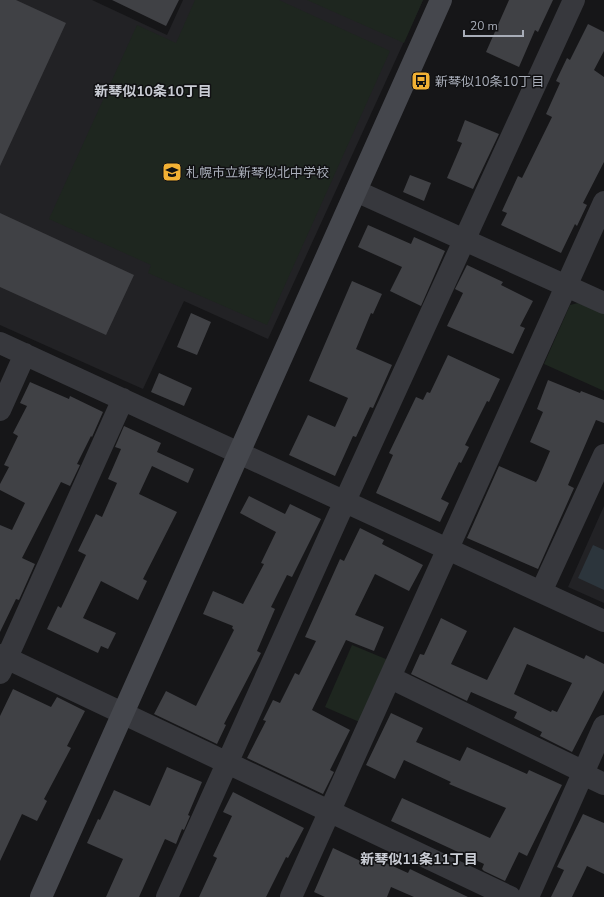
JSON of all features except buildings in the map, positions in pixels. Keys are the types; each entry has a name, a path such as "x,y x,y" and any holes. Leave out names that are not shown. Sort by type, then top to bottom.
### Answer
{"street":[{"path":"40,897 441,0"},
{"path":"167,897 226,763 466,240 574,0"},
{"path":"356,191 604,303"},
{"path":"291,897 391,678 604,202"},
{"path":"0,343 604,621"},
{"path":"0,410 25,354"},
{"path":"123,399 2,662 123,713 510,897"},
{"path":"541,592 604,455"},
{"path":"391,678 604,784"},
{"path":"528,897 604,726"}],"shaded area":[{"name":"札幌市立新琴似北中学校","path":"0,0 92,0 167,35 183,0 423,0 268,339 184,301 143,389 0,325"},
{"path":"195,0 279,0 390,51 267,325 148,273 151,265 49,219 137,25 176,43"},
{"path":"307,0 423,0 404,43"},
{"path":"578,303 604,313 604,391 544,364 570,305"},
{"path":"604,506 604,603 568,587"},
{"path":"593,545 604,550 604,590 578,578"},
{"path":"352,645 393,662 364,724 325,707"}],"place":[{"name":"新琴似10条10丁目","path":"421,81"},
{"name":"札幌市立新琴似北中学校","path":"172,172"}],"district":[{"name":"新琴似10条10丁目","path":"153,91"},
{"name":"新琴似11条11丁目","path":"419,859"}]}
